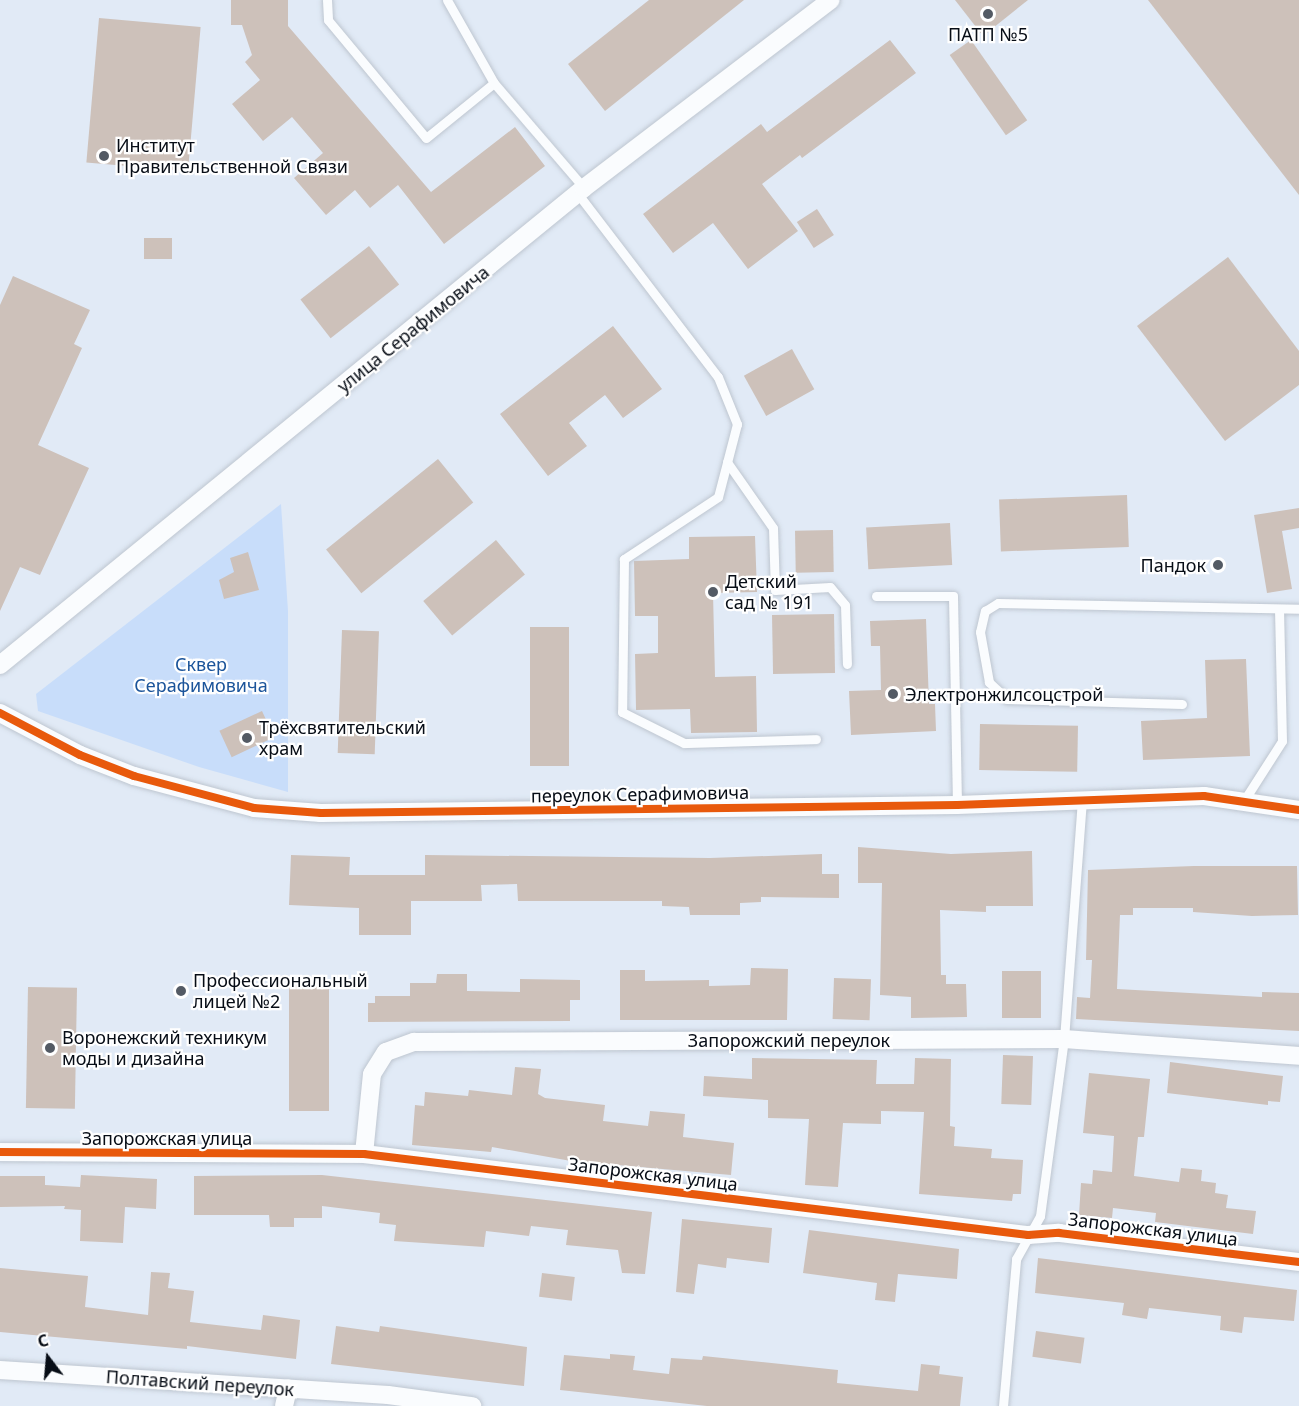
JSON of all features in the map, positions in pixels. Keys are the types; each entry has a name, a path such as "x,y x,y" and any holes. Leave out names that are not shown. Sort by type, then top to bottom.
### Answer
{"street":[{"name":"улица Серафимовича","path":"0,665 581,191 831,0"},
{"name":"переулок Серафимовича","path":"0,713 80,755 134,776 254,808 321,813 957,805 1204,796 1299,810"},
{"name":"Запорожский переулок","path":"363,1154 372,1074 386,1052 414,1042 1064,1039 1299,1056"},
{"name":"Запорожская улица","path":"0,1152 363,1154 1028,1235 1059,1233 1299,1262"},
{"name":"Полтавский переулок","path":"0,1370 286,1397 472,1406"}],"lane":[{"path":"327,0 328,20 426,138 494,83"},
{"path":"447,0 494,83 581,191 718,377 737,424 718,497 624,559 622,712 684,742 816,739"},
{"path":"727,462 772,528 775,590 830,587 845,605 847,664"},
{"path":"876,596 953,596 957,805"},
{"path":"1182,704 1006,699 989,682 980,632 985,611 998,603 1098,603 1299,609"},
{"path":"1243,802 1282,741 1279,610"},
{"path":"1003,1406 1016,1259 1040,1216 1064,1039 1082,799"}],"green space":[{"name":"Сквер Серафимовича","path":"281,504 288,611 288,792 199,767 38,711 36,694"}],"building":[{"path":"231,0 288,0 288,26 431,192 515,127 545,166 444,244 398,185 370,208 355,190 326,215 294,178 323,153 292,117 263,141 232,104 260,80 245,62 252,55 242,25 231,25"},
{"path":"649,0 744,0 605,111 568,64"},
{"path":"955,0 1028,0 983,36"},
{"path":"1148,0 1299,0 1299,195"},
{"path":"99,18 201,27 188,171 86,162"},
{"path":"890,40 916,73 802,158 800,155 762,184 798,231 748,269 713,223 673,253 643,214 761,124 767,132"},
{"path":"971,40 1027,120 1006,135 950,55"},
{"path":"817,209 834,235 814,248 797,222"},
{"path":"144,238 172,238 172,259 144,259"},
{"path":"369,246 399,285 331,338 300,300"},
{"path":"1228,257 1299,351 1299,385 1225,441 1137,326"},
{"path":"13,276 90,310 74,344 82,348 38,445 89,468 40,575 20,567 0,611 0,305"},
{"path":"613,326 662,389 623,418 605,395 569,423 587,446 548,476 500,414"},
{"path":"792,349 814,389 766,416 744,376"},
{"path":"438,459 473,503 361,593 326,550"},
{"path":"1127,495 1129,547 1001,551 999,499"},
{"path":"1299,508 1299,528 1282,531 1292,589 1267,593 1254,515"},
{"path":"950,523 952,565 868,569 866,527"},
{"path":"833,530 834,572 796,573 795,531"},
{"path":"755,536 757,592 713,593 715,677 756,676 757,732 691,733 690,709 636,710 635,654 658,653 658,616 635,616 634,561 689,559 689,537"},
{"path":"496,540 525,574 452,636 423,601"},
{"path":"248,552 259,590 224,599 219,580 234,572 230,558"},
{"path":"834,614 835,673 773,674 772,615"},
{"path":"926,619 929,704 935,704 936,731 851,735 849,691 881,690 880,646 871,646 870,621"},
{"path":"530,627 569,627 569,766 530,766"},
{"path":"342,630 379,631 375,754 338,753"},
{"path":"1246,659 1250,756 1143,760 1141,721 1207,718 1205,660"},
{"path":"262,711 274,737 232,757 219,731"},
{"path":"980,724 1078,726 1077,772 979,770"},
{"path":"858,847 951,854 1032,851 1033,906 986,906 986,912 940,910 941,975 946,975 946,984 966,984 967,1017 911,1018 911,997 880,995 882,883 858,883"},
{"path":"822,854 822,874 839,874 839,898 761,897 761,902 740,903 740,915 690,915 689,907 662,906 662,901 518,901 517,884 481,885 482,901 411,901 411,935 359,935 359,908 289,905 291,855 350,857 349,875 425,875 425,855 710,858"},
{"path":"1194,866 1297,866 1298,915 1252,916 1193,912 1193,908 1133,908 1133,915 1120,915 1117,989 1262,997 1262,992 1299,993 1299,1031 1076,1019 1077,997 1090,998 1092,960 1086,960 1088,870"},
{"path":"751,968 788,969 787,1020 620,1020 620,970 645,970 645,981 709,980 709,986 750,985"},
{"path":"1002,971 1041,971 1041,1018 1002,1018"},
{"path":"437,974 467,974 467,991 520,992 520,979 580,980 580,1000 570,1000 570,1021 368,1022 368,1003 375,1003 375,996 410,996 410,983 436,983"},
{"path":"834,978 871,979 870,1020 833,1019"},
{"path":"289,985 329,985 329,1111 289,1111"},
{"name":"Воронежский техникум моды и дизайна","path":"28,987 77,988 75,1109 26,1108"},
{"path":"1003,1055 1033,1056 1031,1105 1001,1104"},
{"path":"752,1058 877,1060 876,1084 914,1084 915,1058 951,1059 950,1126 955,1127 954,1146 992,1149 991,1158 1023,1160 1021,1194 1013,1194 1012,1201 919,1194 924,1112 881,1111 881,1124 843,1123 838,1187 805,1185 809,1119 768,1118 768,1100 703,1096 704,1076 752,1079"},
{"path":"1170,1062 1283,1076 1280,1102 1268,1101 1268,1105 1167,1093"},
{"path":"515,1067 541,1069 538,1094 545,1098 605,1105 603,1121 648,1126 650,1111 685,1114 683,1137 734,1143 731,1175 571,1161 492,1147 491,1152 412,1145 415,1105 424,1106 425,1092 468,1096 469,1090 512,1095"},
{"path":"1089,1073 1150,1079 1144,1137 1138,1137 1134,1176 1179,1182 1181,1168 1202,1170 1201,1181 1216,1183 1215,1193 1228,1195 1226,1208 1256,1211 1253,1234 1155,1222 1156,1213 1113,1208 1112,1218 1079,1215 1081,1183 1092,1184 1093,1170 1112,1172 1114,1136 1083,1133"},
{"path":"81,1175 157,1179 156,1209 125,1207 123,1243 80,1241 81,1210 64,1209 65,1206 0,1207 0,1176 45,1176 45,1185 80,1187"},
{"path":"322,1175 652,1212 645,1274 622,1273 618,1250 566,1245 568,1230 531,1226 529,1236 486,1231 484,1247 394,1241 396,1225 379,1223 380,1213 322,1206 322,1218 294,1218 294,1227 270,1227 269,1215 194,1215 194,1176"},
{"path":"682,1219 772,1228 769,1263 727,1258 726,1268 698,1264 694,1294 676,1292"},
{"path":"809,1230 959,1249 957,1279 898,1274 895,1302 875,1300 877,1283 803,1273"},
{"path":"1038,1258 1297,1290 1294,1321 1244,1317 1242,1333 1220,1330 1221,1316 1149,1308 1147,1319 1122,1315 1124,1303 1035,1293"},
{"path":"0,1268 88,1276 85,1307 148,1315 151,1272 170,1273 168,1288 194,1291 190,1322 261,1330 263,1315 300,1320 296,1359 187,1346 187,1349 0,1332"},
{"path":"542,1273 575,1277 572,1301 539,1297"},
{"path":"336,1326 379,1332 380,1326 527,1347 524,1386 331,1364"},
{"path":"1036,1331 1085,1338 1081,1364 1032,1357"},
{"path":"610,1354 635,1356 633,1370 669,1374 671,1358 702,1360 703,1356 838,1370 837,1383 918,1391 921,1364 940,1366 939,1374 963,1377 960,1406 707,1406 560,1390 564,1355 610,1359"}],"cycle path":[{"path":"0,713 80,755 134,776 254,808 321,813 957,805 1204,796 1299,810"},
{"path":"0,1152 364,1154 1028,1235 1059,1233 1299,1262"}],"place":[{"name":"ПАТП №5","path":"988,14"},
{"name":"Институт Правительственной Связи","path":"104,156"},
{"name":"Пандок","path":"1218,565"},
{"name":"Детский сад № 191","path":"713,592"},
{"name":"Электронжилсоцстрой","path":"893,694"},
{"name":"Трёхсвятительский храм","path":"247,738"},
{"name":"Профессиональный лицей №2","path":"181,991"},
{"name":"Воронежский техникум моды и дизайна","path":"50,1048"}]}
